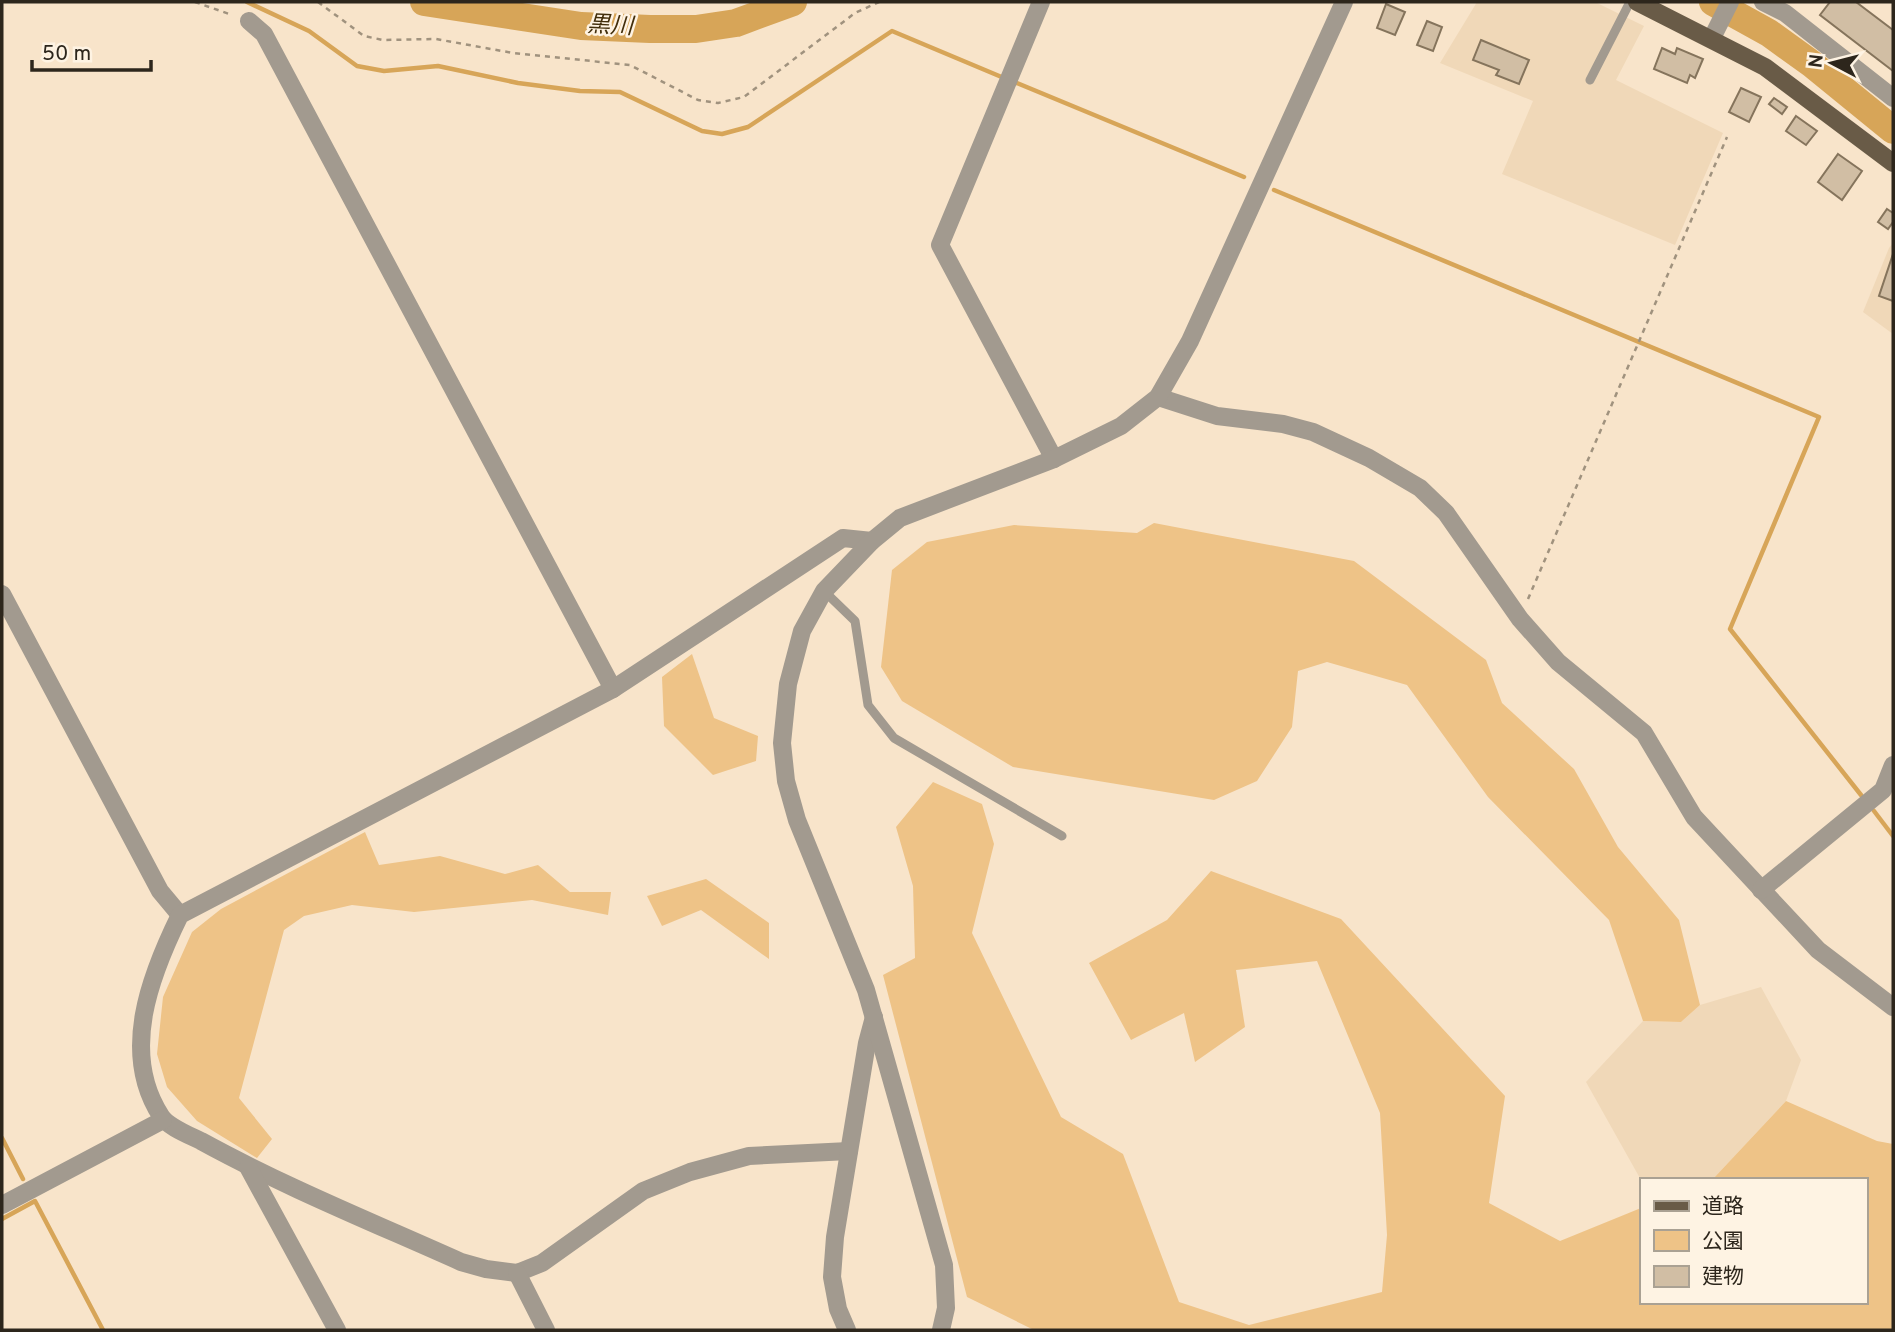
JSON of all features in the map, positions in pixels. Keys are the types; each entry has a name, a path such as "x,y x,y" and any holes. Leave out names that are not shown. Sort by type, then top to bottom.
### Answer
{"main road":[{"path":"1637,2 1716,32 1893,163"}],"street":[{"path":"1041,2 940,245 1054,459"},
{"path":"941,1330 946,1308 944,1265 866,990 797,820 786,780 782,743 788,684 802,631 824,591 872,541 900,518 1054,459 1121,426 1158,397 1190,341 1344,2"},
{"path":"1716,32 1730,2"},
{"path":"1763,2 1785,13 1893,98"},
{"path":"249,21 264,34 612,689"},
{"path":"1158,397 1217,416 1283,424 1313,432 1368,458 1420,488 1447,513 1520,619 1558,662 1644,733 1694,817 1818,950 1893,1007"},
{"path":"849,1151 749,1156 690,1172 643,1191 542,1263 517,1273 486,1269 461,1262 248,1167 163,1120 150,1097 143,1074 140,1041 147,999 159,959 180,915 612,689 843,538 872,541"},
{"path":"2,594 160,891 180,915"},
{"path":"1761,890 1883,790 1893,765"},
{"path":"847,1330 838,1309 832,1277 835,1237 866,1042 874,1017"},
{"path":"2,1205 163,1120"},
{"path":"248,1167 337,1330"},
{"path":"517,1273 546,1330"}],"lane":[{"path":"1590,80 1630,2"},
{"path":"824,591 855,621 868,705 894,738 1062,836"}],"path":[{"path":"195,2 249,21"},
{"path":"318,2 364,36 383,40 436,39 513,53 630,65 698,100 718,103 744,97 855,13 879,2"},
{"path":"1520,619 1727,137"}],"shaded area":[{"path":"1477,2 1595,2 1644,26 1616,80 1723,133 1675,245 1502,174 1533,101 1440,63"},
{"path":"1893,243 1893,334 1863,312"},
{"path":"1761,987 1801,1060 1786,1101 1714,1178 1640,1178 1586,1082 1643,1021 1681,1022 1700,1005"}],"green space":[{"path":"1154,523 1354,561 1486,660 1502,703 1574,769 1618,847 1679,920 1700,1005 1681,1022 1643,1021 1609,920 1488,797 1407,685 1327,662 1298,671 1292,727 1257,781 1214,800 1013,767 902,701 881,667 892,570 927,542 1014,525 1137,533"},
{"path":"692,654 714,718 758,736 756,761 713,775 664,726 662,677"},
{"path":"933,782 982,804 994,844 972,933 1061,1117 1123,1154 1179,1302 1249,1325 1382,1292 1387,1235 1380,1113 1317,961 1236,970 1245,1027 1195,1062 1184,1013 1131,1040 1089,963 1167,920 1211,871 1341,919 1505,1096 1489,1203 1560,1241 1640,1208 1640,1304 1867,1304 1867,1178 1714,1178 1786,1101 1877,1141 1893,1144 1893,1330 1034,1330 967,1297 883,975 915,958 913,886 896,827"},
{"path":"365,832 379,865 440,856 505,874 538,865 570,892 611,892 608,915 532,900 414,912 352,905 304,916 284,930 239,1098 272,1139 257,1158 197,1121 167,1087 157,1054 163,997 192,932 221,909"},
{"path":"706,879 769,923 769,959 701,910 662,926 647,896"}],"building":[{"path":"1830,2 1856,2 1893,30 1893,71 1820,15"},
{"path":"1386,4 1405,12 1395,35 1377,28"},
{"path":"1427,21 1442,27 1433,51 1417,45"},
{"path":"1481,40 1529,60 1519,84 1496,75 1499,70 1473,60"},
{"path":"1662,48 1675,54 1677,48 1703,59 1695,78 1690,75 1687,83 1654,69"},
{"path":"1741,88 1761,97 1749,122 1729,112"},
{"path":"1774,98 1787,107 1782,114 1769,104"},
{"path":"1796,116 1817,131 1806,145 1786,131"},
{"path":"1838,154 1862,171 1842,200 1818,182"},
{"path":"1887,209 1893,213 1893,222 1888,229 1878,222"},
{"path":"1893,254 1893,301 1879,296"}],"waterway":[{"path":"247,2 309,31 357,66 384,71 438,66 518,83 580,91 620,92 702,131 722,134 748,127 892,31 1004,78"},
{"name":"黒川","path":"424,2 581,26 650,29 696,29 736,23 793,2"},
{"name":"黒川","path":"1713,2 1769,33 1893,130"},
{"path":"1012,81 1244,177"},
{"path":"1274,190 1819,417 1730,629 1861,795"},
{"path":"1874,811 1893,836"},
{"path":"2,1138 23,1179"},
{"path":"2,1219 35,1201 103,1330"}]}
